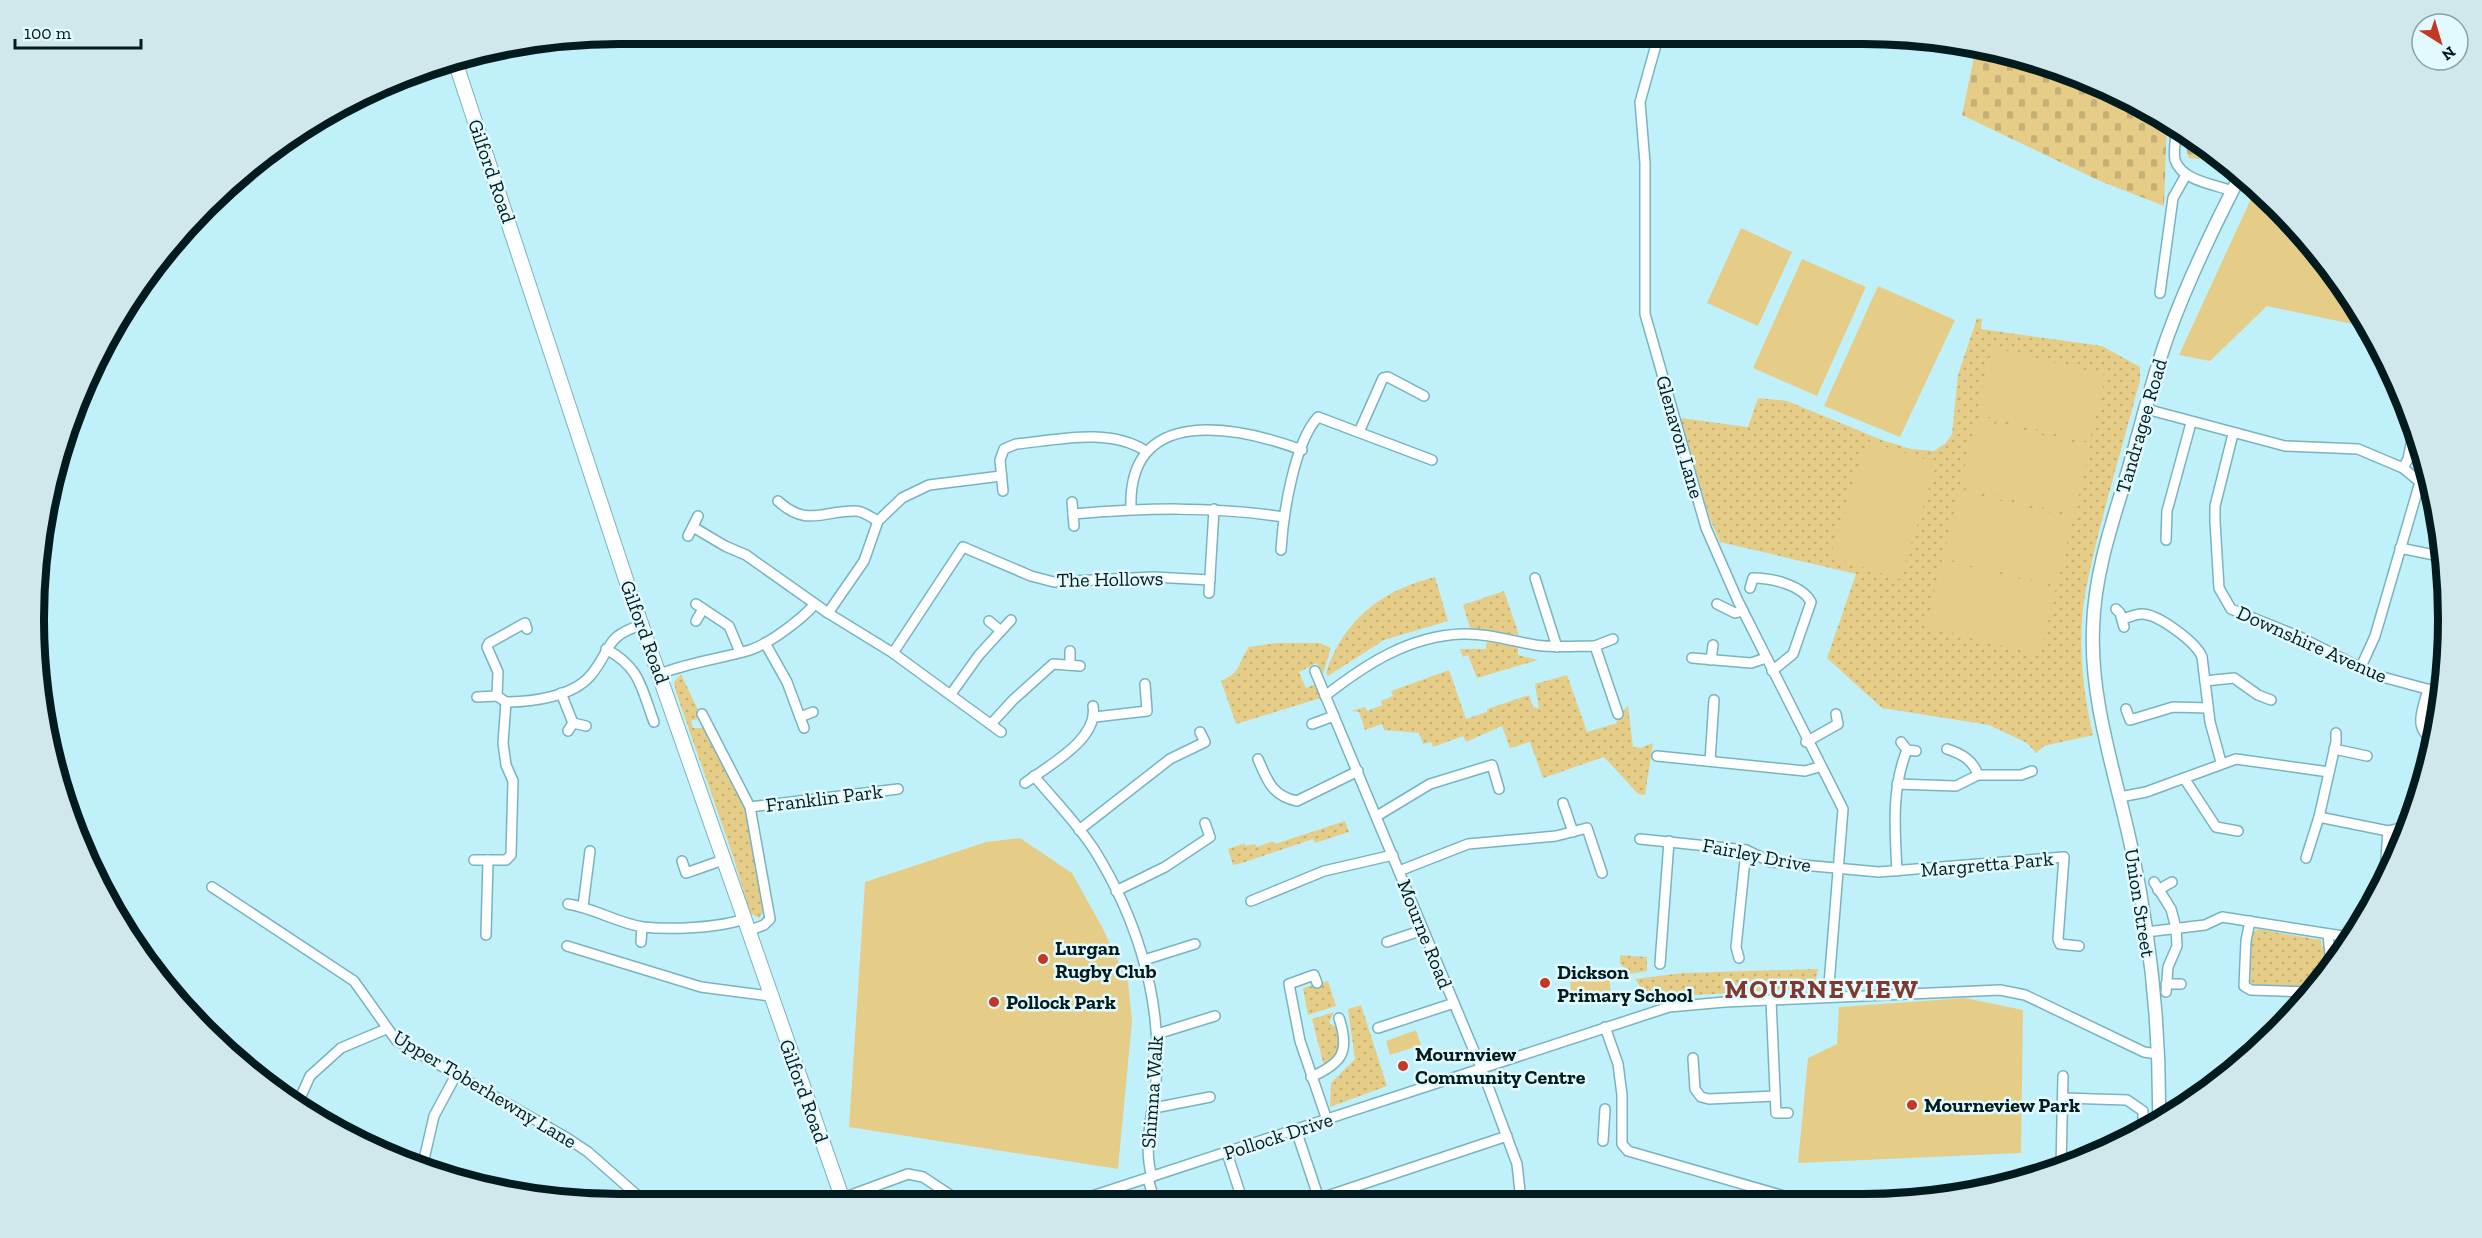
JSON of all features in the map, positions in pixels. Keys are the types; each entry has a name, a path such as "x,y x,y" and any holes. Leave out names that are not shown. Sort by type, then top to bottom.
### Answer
{"main road":[{"name":"Gilford Road","path":"457,67 642,625 841,1194"}],"street":[{"name":"Glenavon Lane","path":"1656,44 1640,102 1645,163 1646,314 1706,528 1806,742 1836,793 1843,812 1838,869"},
{"path":"2176,136 2175,159 2186,175 2232,190"},
{"path":"2160,292 2173,198 2186,175"},
{"name":"Tandragee Road","path":"2097,691 2092,630 2100,565 2169,332 2193,274 2237,182"},
{"path":"1359,432 1383,378 1424,396"},
{"path":"2146,409 2191,423 2284,446 2358,449 2403,468 2420,482 2375,636 2360,669"},
{"path":"1281,550 1283,517 1302,450 1318,417 1432,460"},
{"path":"2153,531 2165,536 2167,511 2191,423"},
{"path":"1131,509 1131,488 1135,472 1146,451 1173,435 1216,429 1261,435 1302,450"},
{"name":"Downshire Avenue","path":"2233,434 2216,506 2219,588 2222,597 2231,609 2300,636 2360,669 2434,691"},
{"path":"1003,491 1000,460 1004,449 1016,444 1106,437 1123,440 1146,451"},
{"path":"2403,468 2408,459 2411,444"},
{"path":"828,613 864,561 878,521 902,498 929,485 1001,476"},
{"path":"778,501 788,511 801,516 858,510 878,521"},
{"path":"1072,502 1074,526"},
{"path":"1073,514 1131,509 1214,509 1283,517"},
{"path":"1209,593 1214,509"},
{"path":"688,536 698,516"},
{"path":"693,527 725,546 746,555 828,613 893,653 1001,732"},
{"name":"The Hollows","path":"893,653 963,547 1031,576 1054,582 1153,577 1210,580"},
{"path":"2400,548 2435,555"},
{"path":"1535,578 1557,647"},
{"path":"1750,588 1753,578 1763,578 1802,590 1811,602 1793,654 1772,671"},
{"path":"660,674 682,665 740,652 765,643 815,604"},
{"path":"1717,604 1735,613 1743,611"},
{"path":"696,621 699,606 729,626 740,652"},
{"path":"2116,609 2123,623 2142,614 2158,618 2198,648 2208,708 2221,762"},
{"path":"951,694 1011,620"},
{"path":"990,621 1001,631"},
{"path":"497,696 498,672 488,647 489,643 525,624 527,629"},
{"path":"477,697 497,696 506,702 524,702 561,693 581,684 591,675 612,639 642,625"},
{"path":"1325,696 1380,657 1432,639 1475,635 1557,647 1595,646 1613,639"},
{"path":"765,643 786,682 804,728"},
{"path":"1711,660 1713,645"},
{"path":"1595,646 1618,714"},
{"path":"606,649 621,657 635,672 654,722"},
{"path":"991,724 1013,700 1053,664 1075,666 1070,651"},
{"path":"1692,658 1751,663 1766,658"},
{"name":"Mourne Road","path":"1315,671 1400,871 1508,1136 1517,1164 1520,1194"},
{"path":"2205,681 2234,678 2259,695 2271,700"},
{"path":"1095,717 1147,711 1145,684"},
{"path":"2426,736 2420,724 2428,690"},
{"name":"Union Street","path":"2097,691 2146,932 2157,1054 2159,1112"},
{"path":"561,693 570,727 586,726"},
{"path":"1710,761 1714,700"},
{"path":"474,860 506,860 511,855 513,781 506,765 503,743 506,702"},
{"path":"1025,783 1084,738 1095,717 1094,706"},
{"path":"2126,709 2130,720 2173,707 2208,708"},
{"path":"800,717 813,712"},
{"path":"1806,742 1838,723 1836,714"},
{"path":"1312,724 1334,716"},
{"name":"Franklin Park","path":"695,724 704,717 750,807 770,919 764,926 746,925"},
{"path":"1078,830 1170,759 1205,742 1200,732"},
{"path":"2306,858 2319,817 2336,733"},
{"path":"1896,871 1899,770 1908,748"},
{"path":"2334,749 2367,756"},
{"path":"1947,750 1964,756 1975,767 1978,775"},
{"path":"1657,756 1805,771 1819,767"},
{"path":"1258,759 1268,784 1277,793 1297,801 1358,771"},
{"path":"2120,797 2146,792 2221,762 2236,759 2329,772"},
{"path":"1377,816 1430,784 1486,766 1492,765 1500,789"},
{"path":"1898,784 1956,786 1978,775 2021,775 2032,771"},
{"name":"Shimna Walk","path":"1034,776 1094,850 1116,891 1144,960 1157,1034 1154,1108 1146,1155 1153,1194"},
{"path":"2184,778 2216,827 2238,831"},
{"name":"Franklin Park","path":"750,807 898,789"},
{"path":"1563,803 1573,832"},
{"path":"2319,817 2388,831 2399,828"},
{"path":"1116,891 1165,867 1210,837 1206,823"},
{"path":"1400,871 1468,844 1573,832 1587,828 1602,873"},
{"path":"2386,859 2388,831"},
{"name":"Fairley Drive","path":"1640,838 1746,850 1771,862 1838,869"},
{"path":"1660,964 1669,841"},
{"path":"1739,958 1736,946 1746,850"},
{"path":"584,906 590,851"},
{"path":"1251,901 1324,871 1393,855"},
{"name":"Margretta Park","path":"1838,869 1896,871 2064,857 2058,939 2060,944 2079,946"},
{"path":"486,935 488,860"},
{"path":"682,861 686,873 723,860"},
{"path":"1828,997 1838,869"},
{"path":"2172,882 2156,886 2171,909 2176,928 2177,946 2168,967 2166,988 2181,984"},
{"name":"Upper Toberhewny Lane","path":"212,887 354,981 375,1006 386,1029 396,1040 567,1138 588,1152 636,1194"},
{"path":"568,904 584,906 642,927 746,925"},
{"path":"2146,932 2205,925 2222,917 2344,936"},
{"path":"2250,921 2246,941 2244,986 2251,990 2301,992"},
{"path":"640,942 642,927"},
{"path":"1387,942 1423,930"},
{"path":"2328,934 2330,955"},
{"path":"1144,960 1195,944"},
{"path":"567,946 701,987 770,996"},
{"path":"1317,983 1314,975 1289,984 1311,1077 1327,1120"},
{"name":"Pollock Drive","path":"1099,1194 1669,1007 1982,990 2017,993 2067,1013 2144,1052 2157,1054"},
{"path":"1771,1000 1776,1113 1788,1113"},
{"path":"1378,1028 1454,1003"},
{"path":"1157,1034 1215,1016"},
{"path":"1311,1077 1329,1069 1342,1054 1345,1036 1339,1018"},
{"path":"1605,1027 1618,1064 1622,1095 1620,1122 1622,1144 1628,1151 1774,1194"},
{"path":"300,1099 310,1076 342,1048 386,1029"},
{"path":"1693,1058 1695,1089 1701,1096 1709,1099 1775,1096"},
{"path":"424,1160 434,1116 456,1075"},
{"path":"2061,1159 2063,1076"},
{"path":"1154,1108 1210,1097"},
{"path":"2063,1098 2127,1100 2143,1111 2143,1121"},
{"path":"1604,1141 1605,1109"},
{"path":"1605,1122 1620,1122"},
{"path":"1296,1130 1317,1194"},
{"path":"1337,1194 1508,1136"},
{"path":"1227,1153 1240,1194"},
{"path":"858,1194 908,1174 923,1177 948,1194"}],"green space":[{"path":"1974,55 2012,63 2083,87 2118,103 2167,130 2164,206 2100,181 1962,115"},
{"path":"2183,140 2210,160 2189,158"},
{"path":"2252,196 2296,240 2320,269 2358,325 2267,306 2210,361 2179,355"},
{"path":"1741,228 1792,252 1758,326 1707,303"},
{"path":"1802,259 1866,287 1817,396 1753,368"},
{"path":"1878,286 1955,320 1900,437 1824,406"},
{"path":"1977,318 1982,319 1981,329 2102,346 2140,367 2140,380 2098,537 2083,607 2082,662 2093,735 2044,746 2036,753 2027,743 1989,725 1882,708 1827,658 1856,574 1720,542 1710,519 1680,418 1748,427 1758,398 1787,401 1882,440 1911,449 1934,451 1946,443 1952,434 1958,375"},
{"path":"1992,347 2106,375 2089,442 1976,414"},
{"path":"1976,419 2090,447 2074,515 1960,487"},
{"path":"1867,441 1937,463 1900,579 1830,557"},
{"path":"1959,491 2073,518 2057,586 1943,558"},
{"path":"1942,560 2056,588 2040,655 1926,627"},
{"path":"1435,577 1448,621 1384,640 1328,676 1326,673 1333,654 1343,637 1367,610 1398,590"},
{"path":"1504,591 1519,635 1470,628 1463,605"},
{"path":"1487,639 1518,644 1518,655 1538,660 1477,678 1468,655 1463,657 1460,649 1486,649"},
{"path":"1277,643 1320,643 1331,648 1323,674 1317,663 1299,672 1306,688 1316,684 1321,698 1236,724 1221,681 1233,674 1249,647"},
{"path":"1449,670 1466,719 1487,712 1487,709 1529,695 1533,707 1539,708 1535,684 1567,675 1587,732 1617,723 1616,718 1623,716 1623,711 1628,706 1633,747 1640,748 1653,743 1645,795 1638,794 1604,757 1543,778 1530,742 1510,748 1502,726 1466,742 1463,736 1433,747 1431,742 1423,744 1419,733 1384,730 1382,724 1365,730 1359,712 1351,711 1365,707 1367,711 1382,705 1381,701 1393,696 1391,691"},
{"path":"681,674 699,712 697,719 691,721 693,728 705,728 745,808 764,911 759,918 750,913 733,856 676,692 674,682"},
{"path":"1345,821 1349,832 1315,843 1313,839 1233,865 1228,849 1245,843 1245,846 1255,844 1257,847 1273,841 1275,844"},
{"name":"Pollock Park","path":"1020,838 1072,873 1102,927 1128,982 1132,1021 1118,1169 849,1127 865,882 986,842"},
{"path":"2258,929 2321,940 2326,961 2305,988 2257,986 2250,982 2252,933"},
{"path":"1620,955 1647,957 1647,971 1629,974 1620,963"},
{"path":"1818,969 1814,988 1648,998 1635,979 1682,973"},
{"path":"1571,975 1609,975 1611,995 1570,995"},
{"path":"1328,981 1336,1006 1308,1015 1303,988"},
{"name":"Mourneview Park","path":"1965,998 2023,1010 2021,1153 1798,1163 1808,1058 1837,1044 1839,1007"},
{"path":"1361,1005 1387,1086 1330,1107 1331,1083 1355,1059 1348,1009"},
{"path":"1334,1012 1329,1022 1340,1031 1342,1041 1338,1050 1324,1066 1312,1019"},
{"path":"1416,1030 1421,1045 1390,1055 1386,1041"}],"place":[{"name":"Lurgan Rugby Club","path":"1043,959"},
{"name":"Dickson Primary School","path":"1545,983"},
{"name":"Pollock Park","path":"994,1002"},
{"name":"Mournview Community Centre","path":"1403,1066"},
{"name":"Mourneview Park","path":"1912,1105"}],"district":[{"name":"MOURNEVIEW","path":"1822,989"}]}
